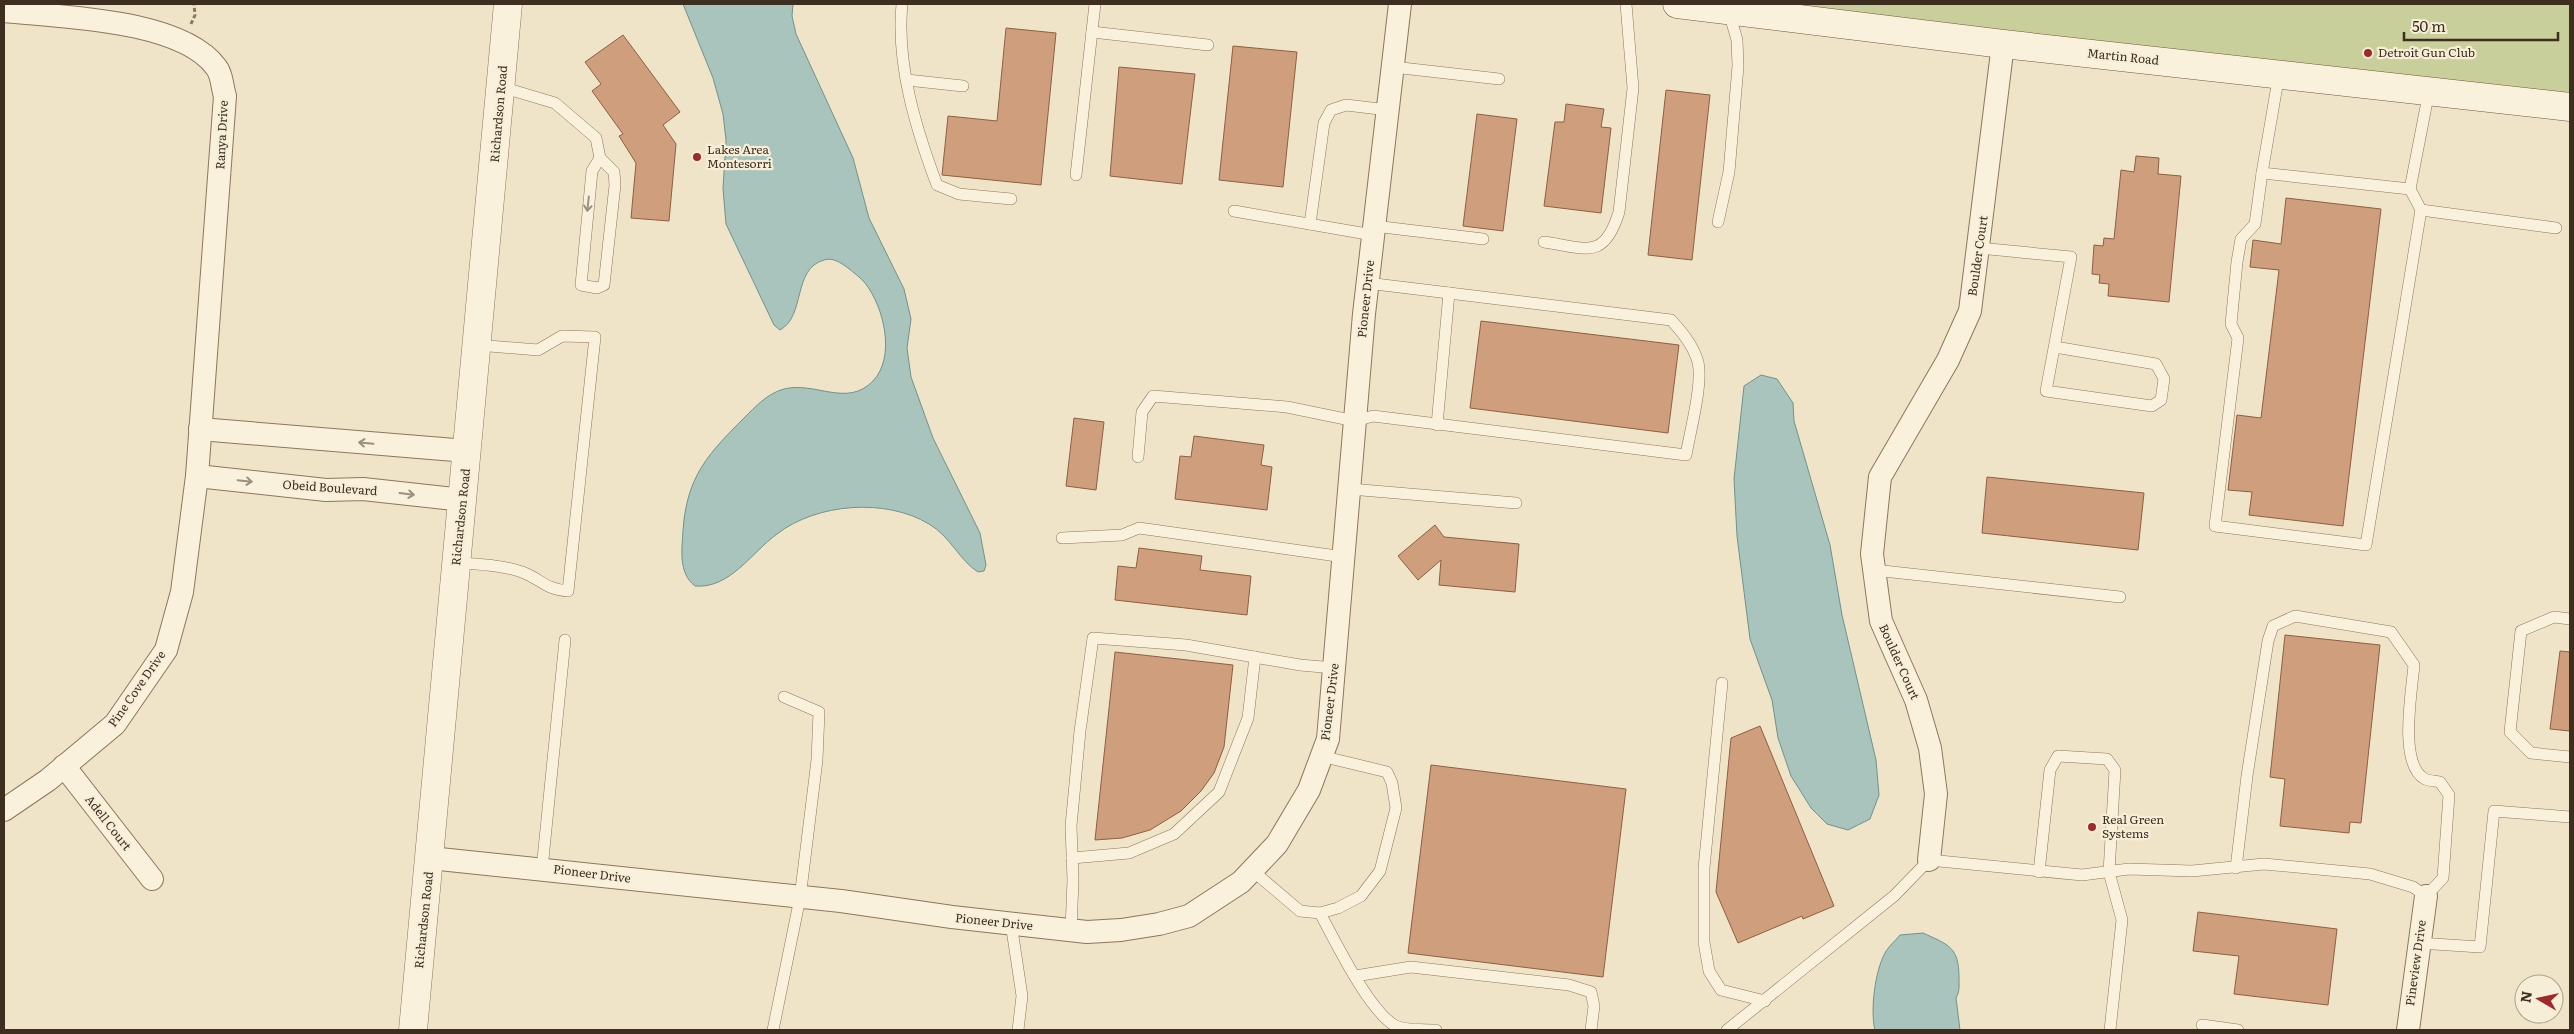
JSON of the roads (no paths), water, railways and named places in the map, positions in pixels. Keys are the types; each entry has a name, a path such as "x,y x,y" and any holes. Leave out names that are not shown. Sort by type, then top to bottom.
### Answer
{"street":[{"name":"Richardson Road","path":"413,1030 508,4"},
{"name":"Pioneer Drive","path":"430,858 800,898 1087,932 1121,930 1159,924 1189,916 1241,882 1277,844 1309,790 1328,739 1367,283 1400,4"},
{"name":"Martin Road","path":"1677,4 2003,44 2570,107"},
{"name":"Ranya Drive","path":"4,11 128,26 160,32 203,52 218,68 224,96 200,429"},
{"name":"Boulder Court","path":"1929,860 1936,794 1930,748 1916,700 1881,621 1872,554 1880,478 1948,360 1970,312 2003,44"},
{"path":"200,429 467,451"},
{"name":"Pine Cove Drive","path":"4,810 64,766 115,724 166,650 182,592 200,429"},
{"name":"Obeid Boulevard","path":"196,476 326,490 363,489 463,500"},
{"name":"Adell Court","path":"64,766 152,880"},
{"name":"Pineview Drive","path":"2408,1030 2426,896"}],"lane":[{"path":"902,4 900,24 907,80 922,144 937,185 959,194 1011,199"},
{"path":"1076,175 1095,4"},
{"path":"1544,242 1592,248 1605,243 1614,228 1619,212 1633,88 1626,4"},
{"path":"1718,222 1728,172 1738,66 1737,40 1728,10"},
{"path":"1092,32 1208,45"},
{"path":"1393,66 1499,79"},
{"path":"2278,74 2255,224 2241,239 2237,262 2231,324 2238,338 2215,526 2366,545 2422,210 2410,189 2429,91"},
{"path":"907,80 963,86"},
{"path":"501,87 556,104 596,138 600,158 614,172 615,185 604,285 597,288 581,285 592,170 600,158"},
{"path":"1310,224 1324,123 1331,110 1346,105 1388,110"},
{"path":"2262,173 2410,189"},
{"path":"2422,210 2556,228"},
{"path":"1234,211 1310,224 1373,231 1483,239"},
{"path":"1979,248 2071,257 2046,391 2152,406 2161,400 2164,379 2156,364 2055,347"},
{"path":"1138,457 1142,412 1153,396 1287,407 1355,421 1373,416 1686,455 1696,400 1698,363 1686,335 1670,320 1367,283"},
{"path":"1437,425 1449,293"},
{"path":"456,563 484,564 523,573 552,590 568,591 595,337 562,336 538,350 477,345"},
{"path":"1350,488 1516,503"},
{"path":"1062,538 1122,535 1139,528 1344,557"},
{"path":"1874,570 2120,597"},
{"path":"1727,1030 1894,896 1929,860 2082,875 2130,869 2192,871 2236,868 2264,864 2370,874 2413,887 2426,896 2443,878 2450,795 2440,782 2424,779 2414,766 2408,738 2414,664 2391,632 2295,616 2273,626 2268,641 2247,776 2236,868"},
{"path":"2570,619 2554,617 2522,631 2510,732 2531,753 2570,757"},
{"path":"1071,930 1071,826 1080,731 1094,638 1186,645 1334,668"},
{"path":"542,869 564,640"},
{"path":"1072,858 1129,853 1174,834 1219,792 1248,718 1255,657"},
{"path":"1722,683 1704,868 1704,942 1709,971 1722,990 1765,1001"},
{"path":"773,1030 800,898 817,760 819,712 784,697"},
{"path":"1253,871 1300,911 1320,913 1338,908 1360,896 1380,871 1396,808 1392,783 1387,772 1322,756"},
{"path":"2039,872 2050,770 2058,756 2107,759 2115,770 2109,872 2122,920 2110,1030"},
{"path":"2419,942 2480,946 2494,811 2570,817"},
{"path":"1320,913 1354,976 1382,1015 1396,1026 1436,1030"},
{"path":"1011,924 1022,996 1018,1030"},
{"path":"1354,976 1411,967 1569,985 1591,992 1594,1006 1591,1030"},
{"path":"2202,1025 2238,1030"}],"water":[{"path":"683,4 793,4 792,16 796,34 853,158 869,218 904,289 911,319 907,348 911,377 933,438 980,533 986,565 984,571 978,572 966,562 943,535 929,524 893,510 852,508 831,510 793,524 777,534 730,576 719,582 695,586 686,574 683,568 682,545 685,511 689,495 702,467 720,443 757,405 778,391 796,387 852,393 863,389 873,381 880,371 886,346 882,318 872,293 857,275 840,262 831,259 814,265 807,273 797,304 788,323 780,330 774,325 726,224 723,189 726,140 723,114 713,78"},
{"path":"1761,375 1777,379 1793,403 1794,421 1830,545 1842,615 1876,760 1879,795 1870,819 1848,830 1827,824 1811,808 1791,776 1778,738 1772,700 1750,639 1737,536 1734,479 1744,386"},
{"path":"1923,933 1946,944 1951,948 1957,960 1959,986 1956,998 1960,1030 1875,1030 1873,1012 1874,991 1881,961 1890,946 1900,935"}],"place":[{"name":"Detroit Gun Club","path":"2368,53"},
{"name":"Lakes Area Montesorri","path":"697,157"},
{"name":"Real Green Systems","path":"2092,827"}]}
